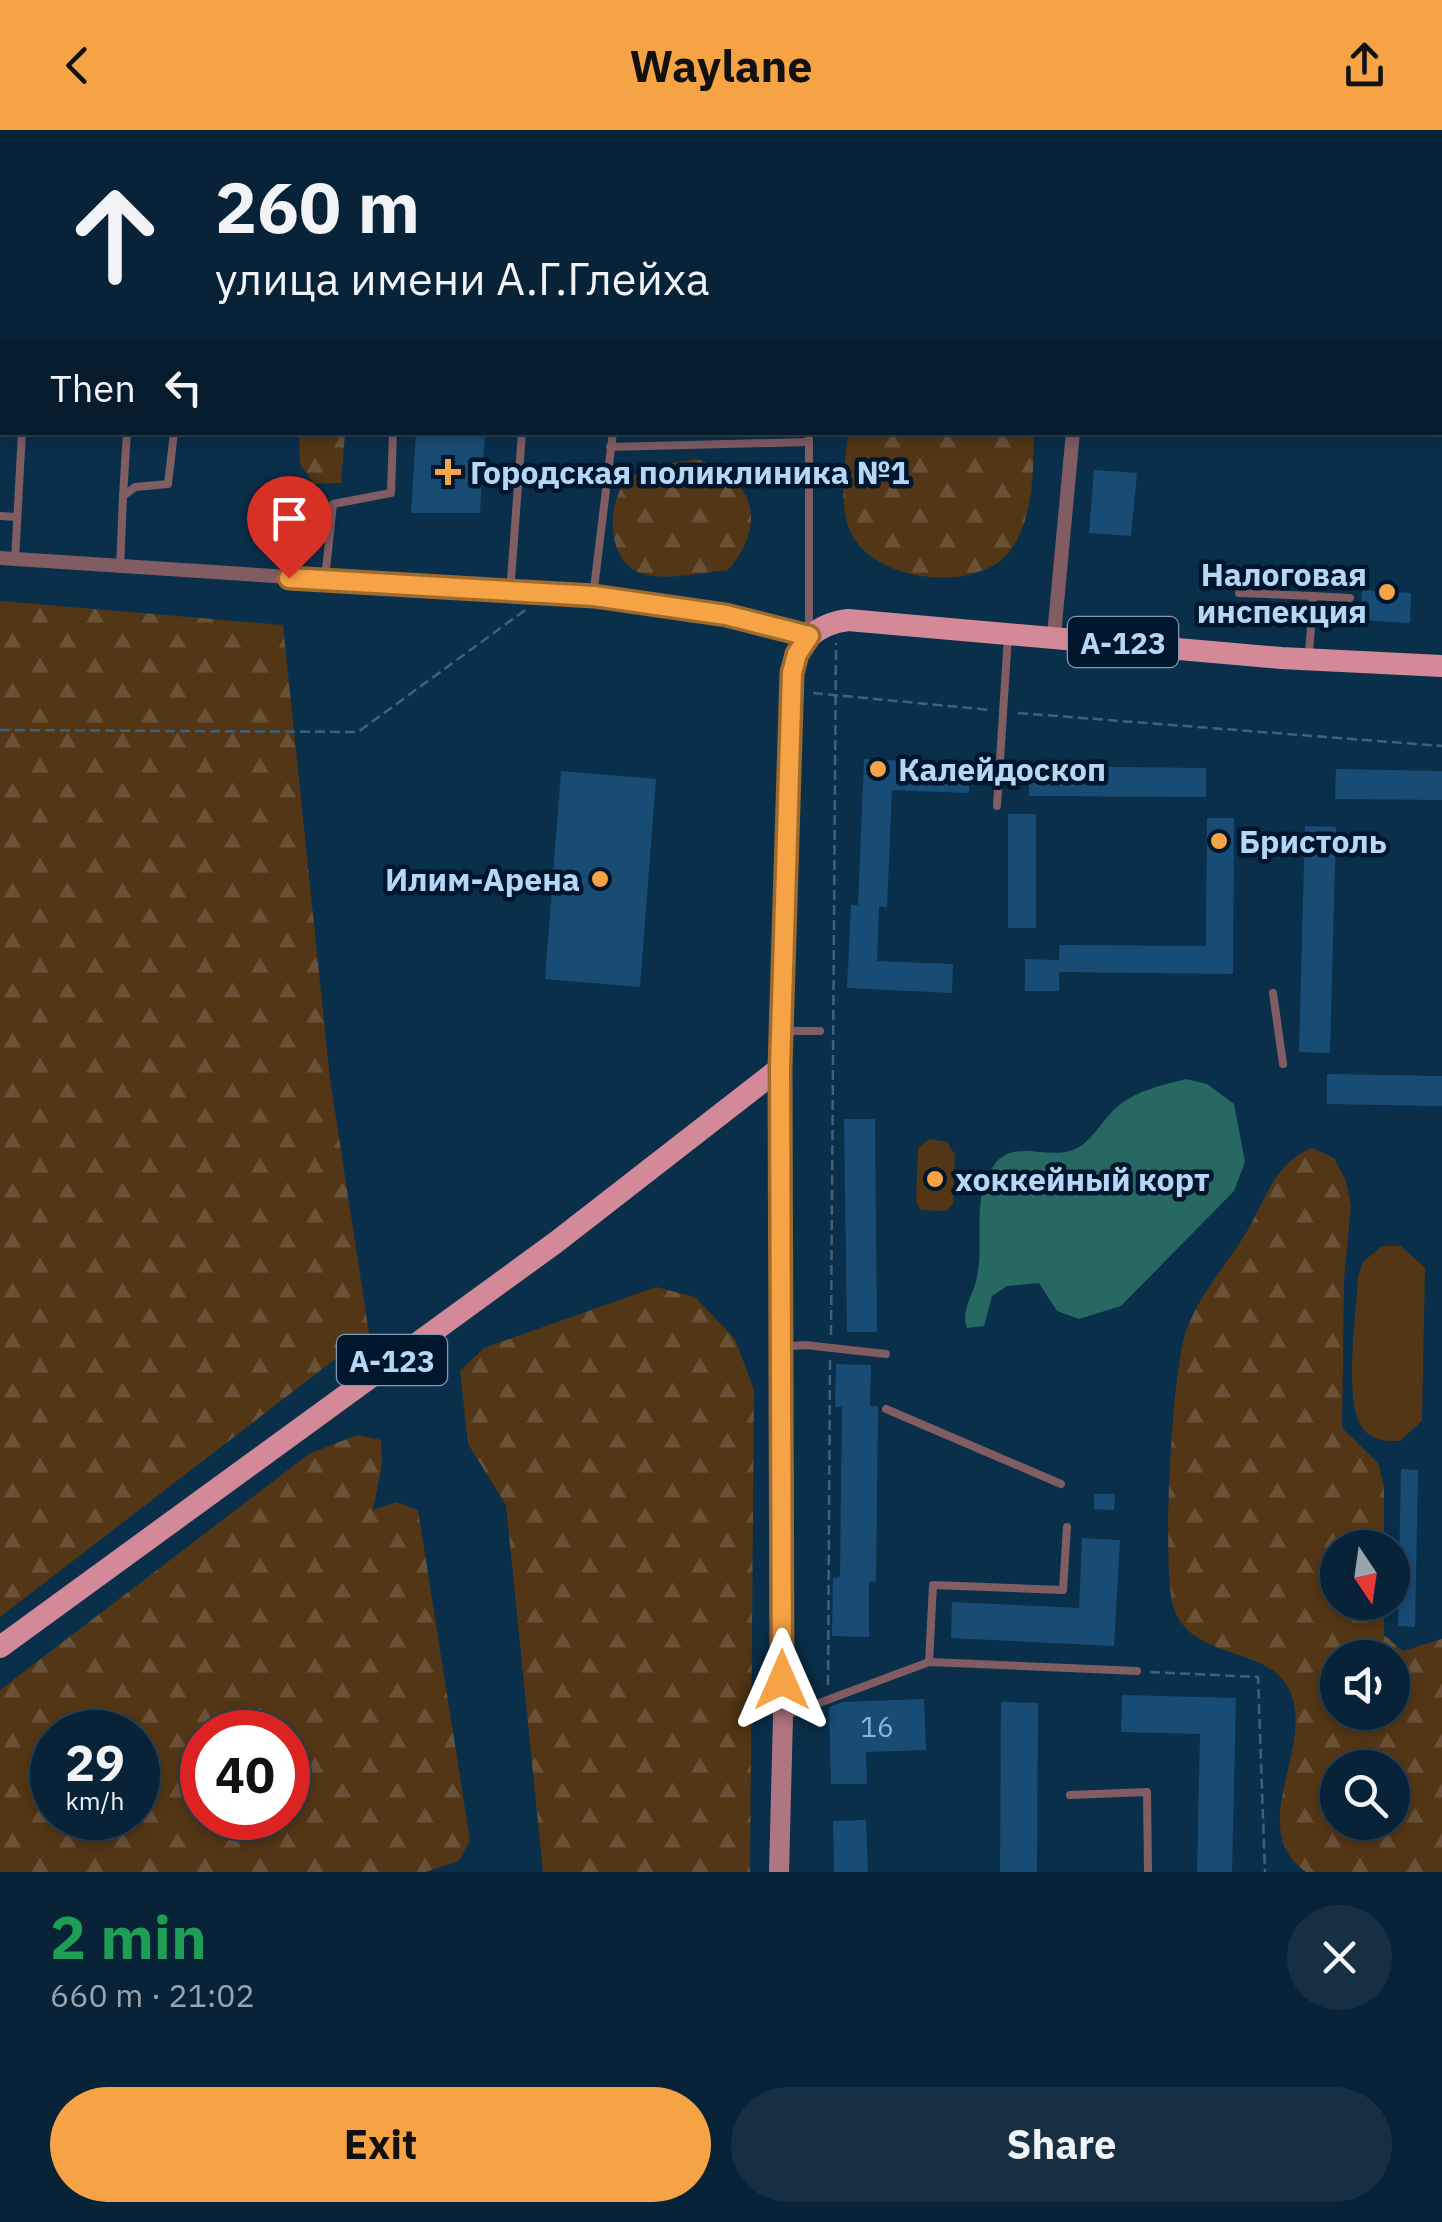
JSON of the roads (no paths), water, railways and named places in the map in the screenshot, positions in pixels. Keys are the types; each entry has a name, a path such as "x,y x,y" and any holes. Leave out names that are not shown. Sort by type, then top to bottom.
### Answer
{"main road":[{"name":"А-123","path":"809,636 837,622 1054,635 1309,660 1442,666"},
{"path":"780,1068 792,691 794,662 809,636"},
{"name":"А-123","path":"0,1647 555,1243 780,1068"}],"street":[{"path":"1054,635 1072,435"},
{"path":"7,559 510,594 594,596 726,615 809,636"},
{"path":"779,1872 783,1716 780,1068"}],"lane":[{"path":"7,559 17,517 22,435"},
{"path":"120,569 128,435"},
{"path":"123,496 135,487 168,484 174,435"},
{"path":"324,580 333,504 391,494 393,435"},
{"path":"510,594 522,435"},
{"path":"594,596 612,435"},
{"path":"610,448 809,437 809,636"},
{"path":"0,516 17,517"},
{"path":"1239,592 1350,598"},
{"path":"1309,660 1313,596"},
{"path":"997,806 1008,632"},
{"path":"1273,993 1283,1064"},
{"path":"781,1031 820,1032"},
{"path":"780,1347 805,1345 886,1354"},
{"path":"886,1408 1061,1484"},
{"path":"928,1662 933,1585 1062,1590 1067,1527"},
{"path":"783,1716 828,1696 928,1662 1137,1672"},
{"path":"1070,1796 1147,1792 1148,1872"}],"place":[{"name":"Городская поликлиника №1","path":"448,472"},
{"name":"Налоговая инспекция","path":"1387,592"},
{"name":"Калейдоскоп","path":"878,769"},
{"name":"Бристоль","path":"1219,841"},
{"name":"Илим-Арена","path":"600,879"},
{"name":"хоккейный корт","path":"935,1179"}]}
